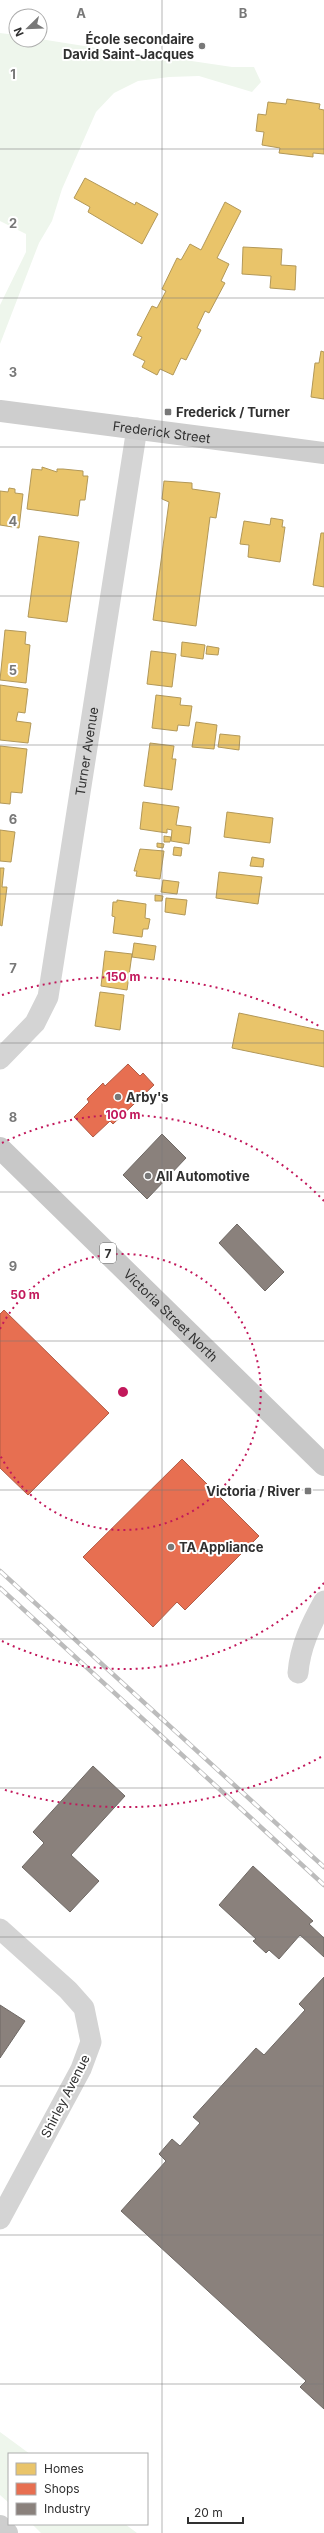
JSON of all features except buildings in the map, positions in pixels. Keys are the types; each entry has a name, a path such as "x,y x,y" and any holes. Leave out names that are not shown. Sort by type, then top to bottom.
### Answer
{"main road":[{"name":"Frederick Street","path":"0,411 324,452"},
{"name":"Victoria Street North","path":"0,1148 324,1465"},
{"path":"0,2526 8,2533"}],"street":[{"name":"Turner Avenue","path":"0,1059 35,1023 48,997 137,428"},
{"path":"298,1673 299,1657 311,1624 324,1601"},
{"name":"Shirley Avenue","path":"0,1929 68,1990 84,2008 91,2042 81,2069 0,2219"}],"shaded area":[{"path":"0,33 8,34 8,48 48,48 48,40 122,52 119,60 131,52 232,67 254,67 261,82 252,92 199,76 169,77 138,81 114,93 96,112 62,189 52,221 39,243 0,344 0,305 26,252 26,234 0,221"},
{"path":"0,2432 29,2453 8,2453 8,2502 0,2495"},
{"path":"33,2525 126,2525 137,2533 41,2533"}],"railway":[{"path":"0,1571 324,1867"},
{"path":"0,1588 324,1885"}],"place":[{"name":"École secondaire David Saint-Jacques","path":"202,46"},
{"name":"Frederick / Turner","path":"168,412"},
{"name":"Arby's","path":"118,1097"},
{"name":"All Automotive","path":"148,1176"},
{"name":"Victoria / River","path":"308,1491"},
{"name":"TA Appliance","path":"171,1547"}]}
